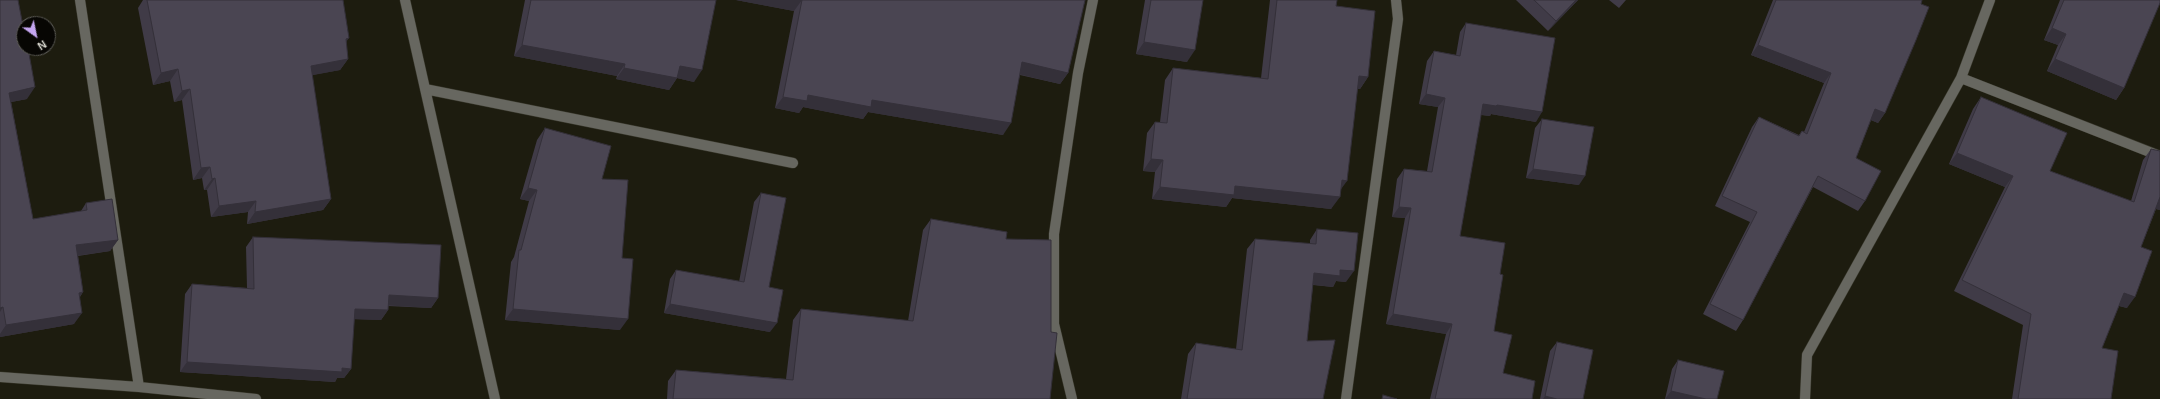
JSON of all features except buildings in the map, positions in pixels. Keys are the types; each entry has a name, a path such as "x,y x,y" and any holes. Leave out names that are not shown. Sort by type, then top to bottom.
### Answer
{"street":[{"path":"80,0 139,387"},
{"path":"405,0 495,399"},
{"path":"1072,399 1054,324 1054,234 1078,73 1093,0"},
{"path":"1346,399 1398,19 1396,0"},
{"path":"1805,399 1806,355 1961,78 1990,0"},
{"path":"1961,78 2160,156"},
{"path":"425,89 793,163"},
{"path":"0,377 139,387 256,399"}]}
